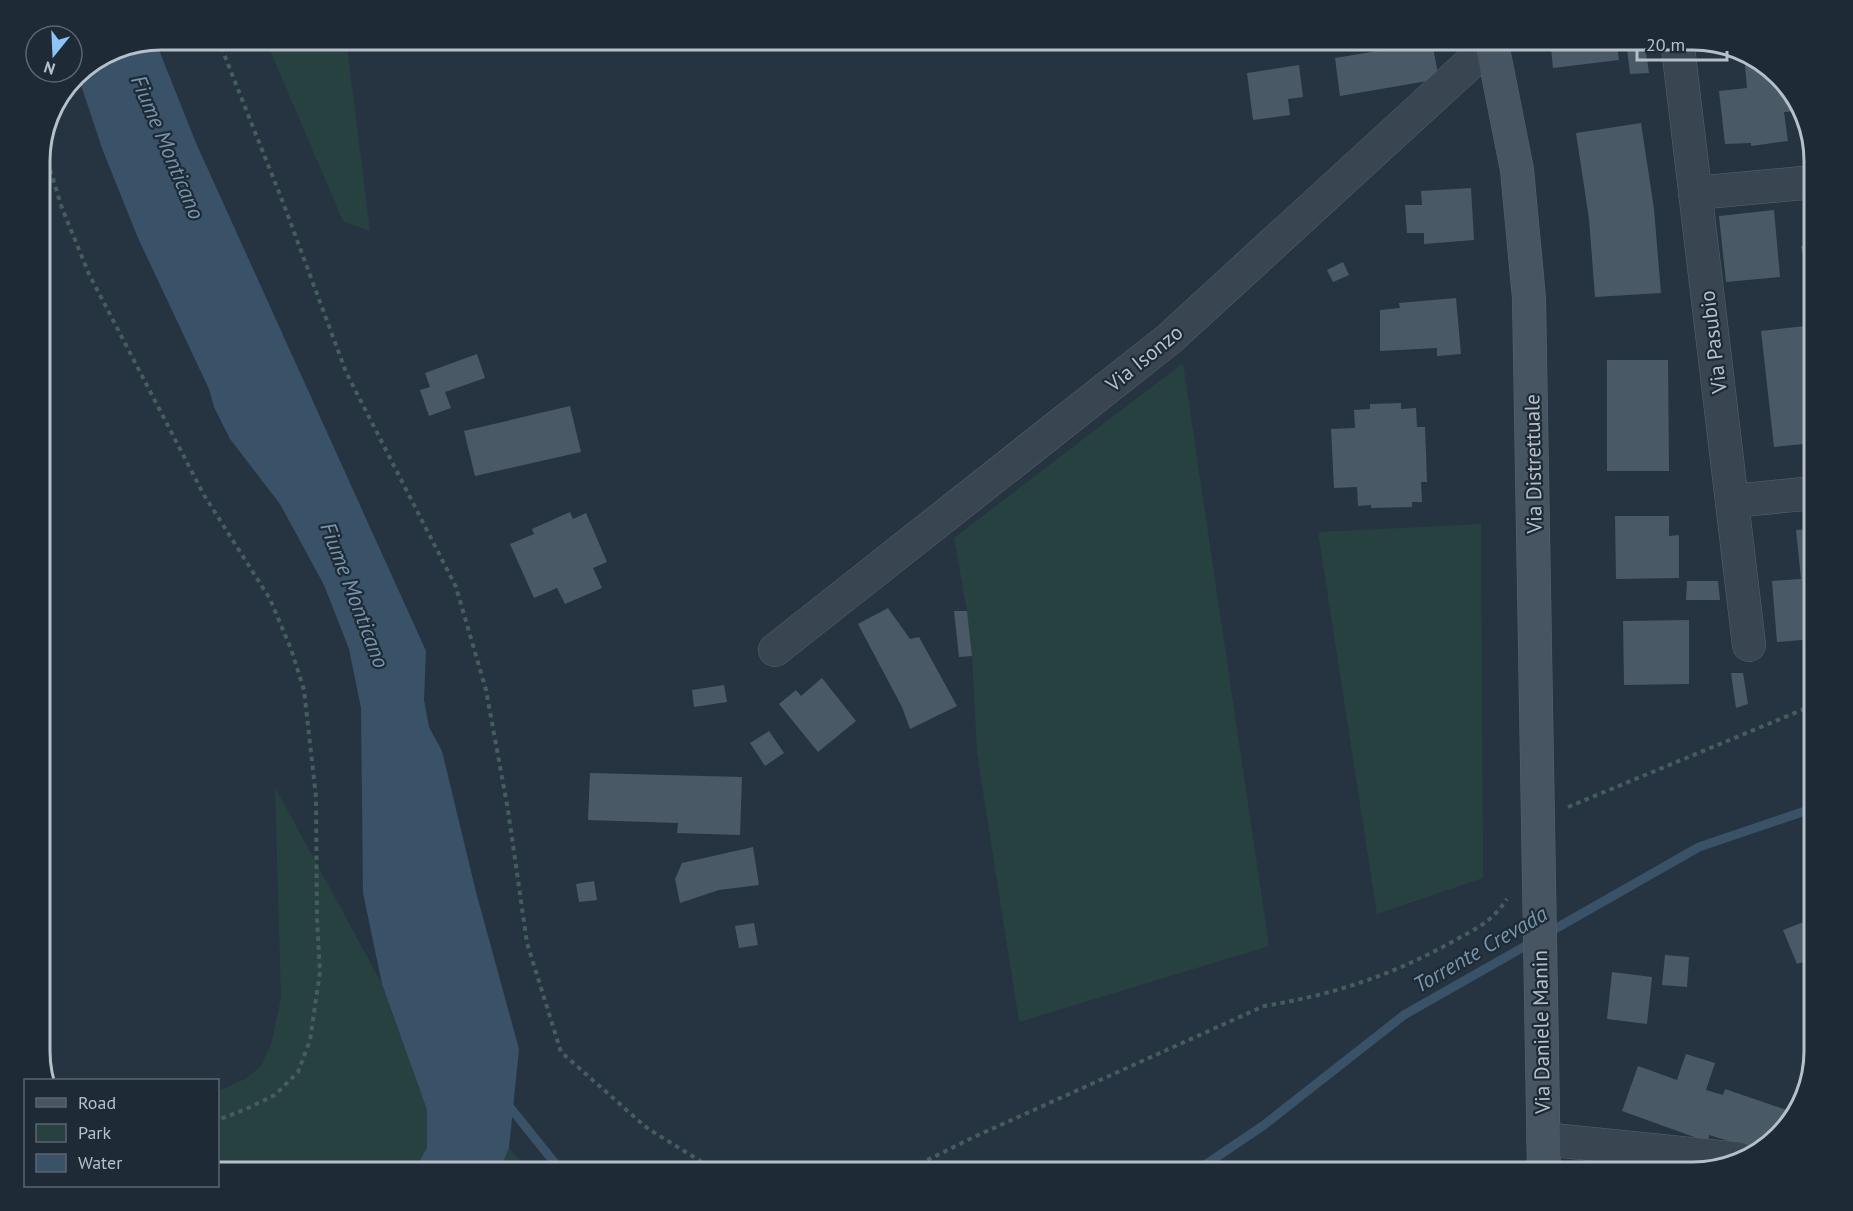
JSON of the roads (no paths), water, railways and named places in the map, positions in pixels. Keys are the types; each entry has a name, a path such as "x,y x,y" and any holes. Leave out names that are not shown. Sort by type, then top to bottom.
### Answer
{"main road":[{"name":"Via Distrettuale","path":"1494,50 1517,170 1529,298 1537,819 1524,894"},
{"name":"Via Daniele Manin","path":"1524,894 1540,994 1544,1162"}],"street":[{"name":"Via Isonzo","path":"776,650 1168,339 1482,50"},
{"name":"Via Pasubio","path":"1678,50 1749,645"},
{"path":"1695,193 1804,183"},
{"path":"1732,501 1804,494"},
{"path":"1543,1139 1721,1158"}],"water":[{"name":"Fiume Monticano","path":"146,50 159,50 196,143 426,651 424,700 429,727 442,751 476,892 519,1049 509,1148 503,1162 419,1162 427,1148 427,1110 382,984 363,893 361,708 349,649 324,585 280,504 230,439 138,238 103,151 81,84 84,84 84,80 93,72 118,58"}],"waterway":[{"name":"Torrente Crevada","path":"1546,934 1699,847 1804,811"},
{"name":"Torrente Crevada","path":"1209,1162 1264,1125 1404,1015 1534,941"},
{"name":"Torrente Crevada","path":"505,1101 554,1162"}]}
